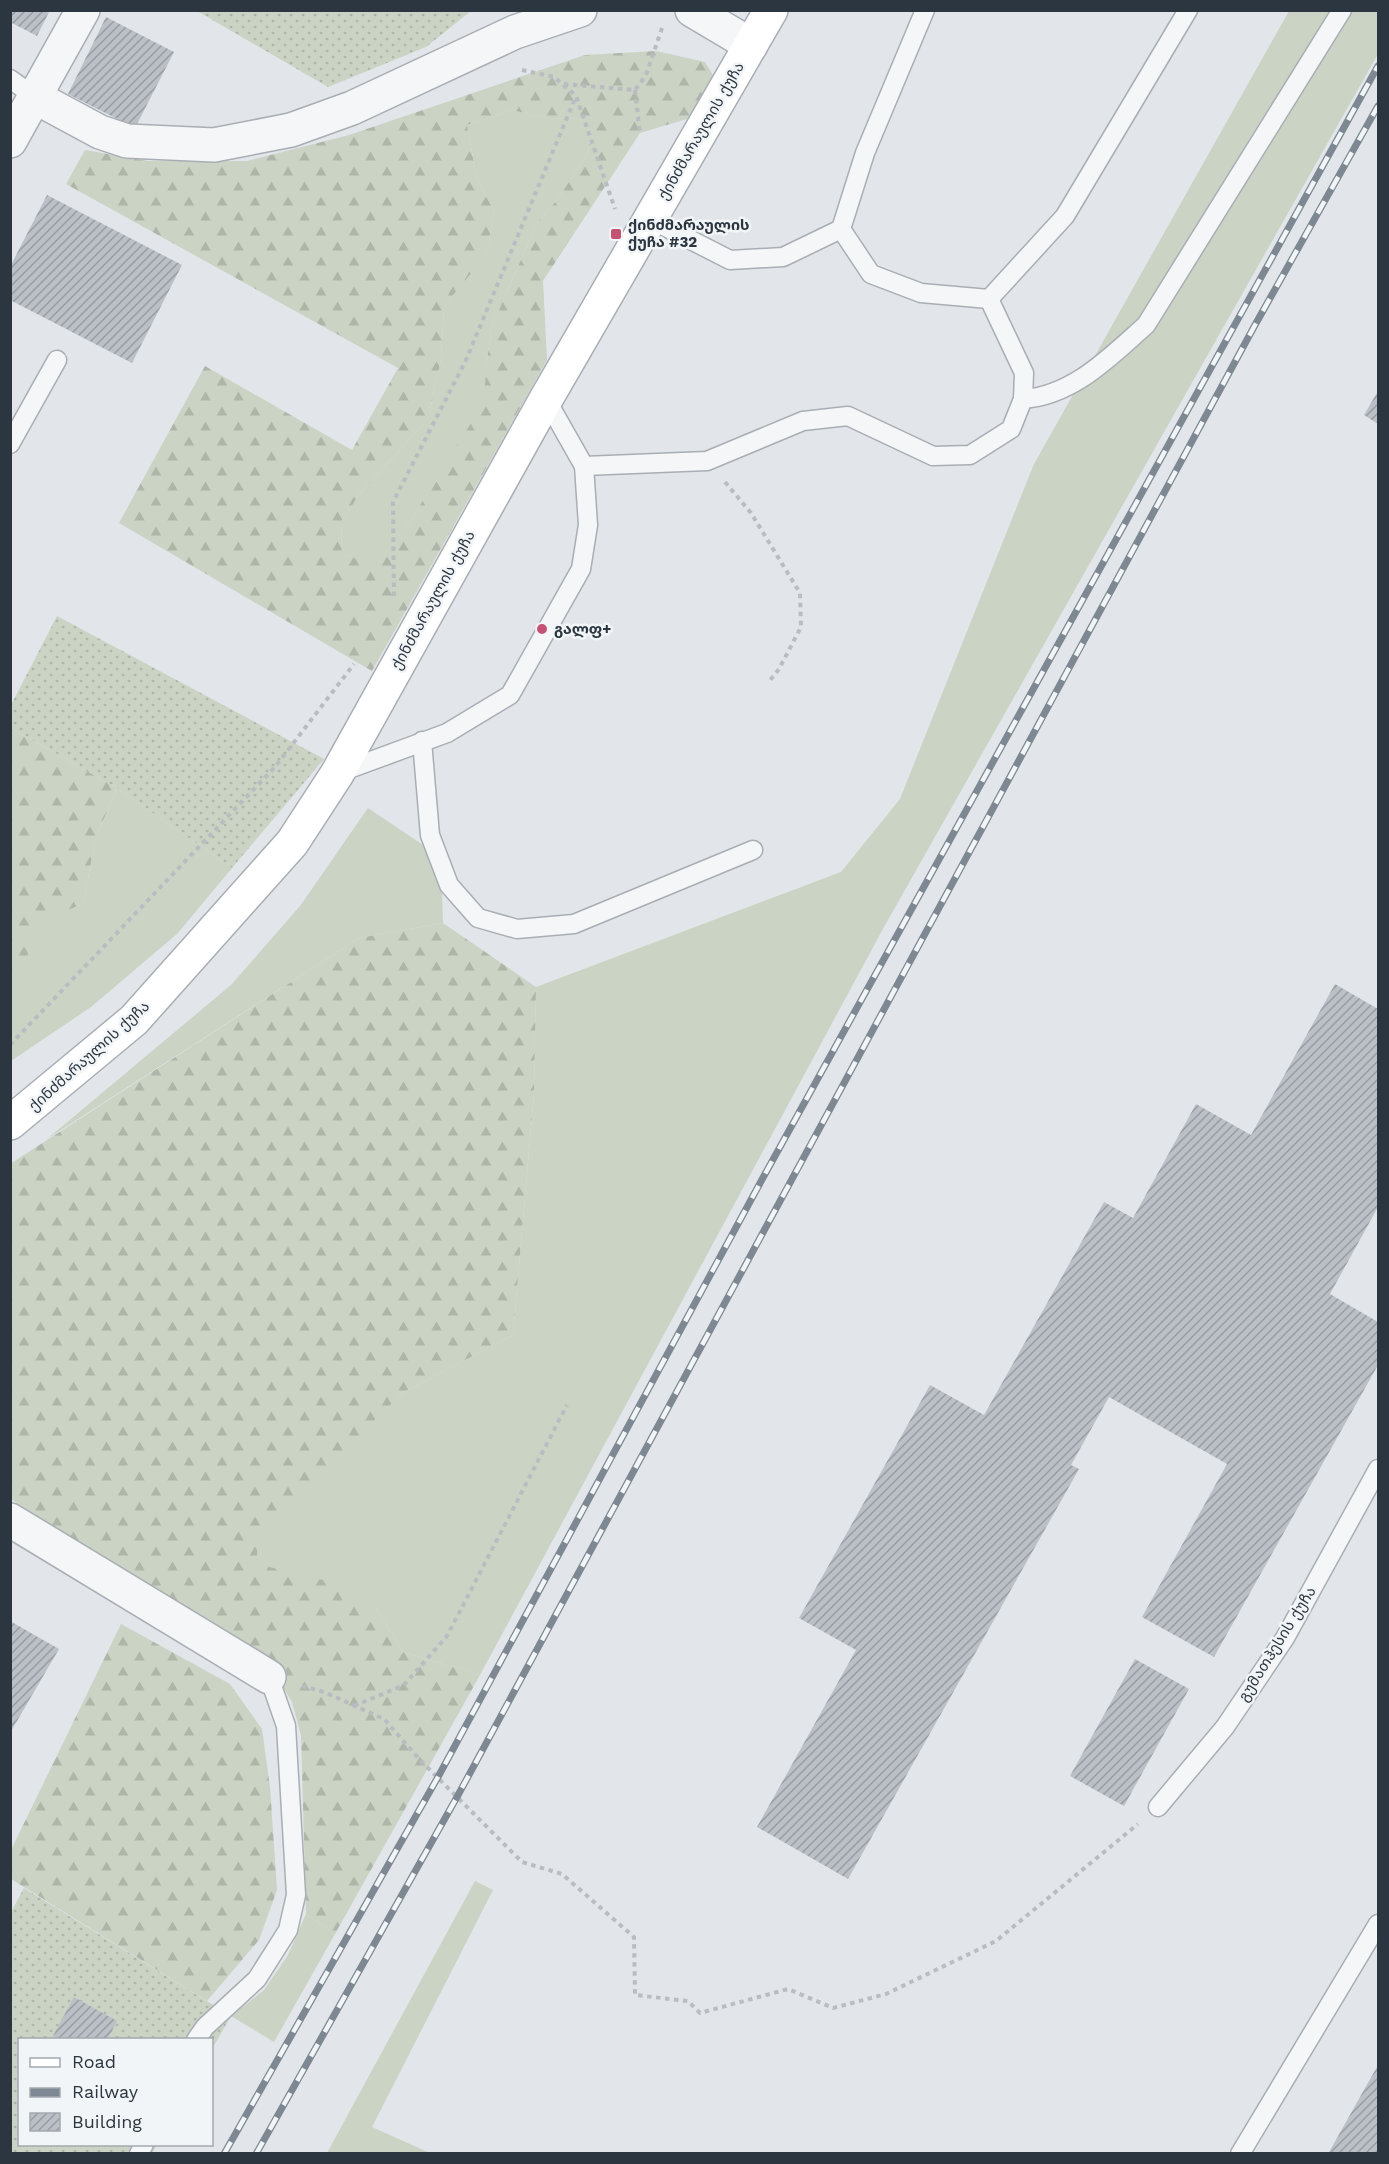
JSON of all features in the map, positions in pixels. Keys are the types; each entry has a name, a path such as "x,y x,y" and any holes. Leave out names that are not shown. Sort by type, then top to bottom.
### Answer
{"main road":[{"name":"ქინძმარაულის ქუჩა","path":"10,1124 134,1020 292,843 337,774 546,399 771,10"}],"street":[{"path":"10,141 23,88 83,10"},
{"path":"23,88 100,132 127,141 214,145 291,130 332,115 516,32 567,12"},
{"path":"678,16 751,45"},
{"path":"10,1520 269,1677"}],"lane":[{"path":"650,219 730,260 783,257 841,229 865,153 925,10"},
{"path":"989,299 1065,216 1188,10"},
{"path":"1023,399 1041,398 1066,387 1102,364 1146,325 1342,10"},
{"path":"841,229 871,274 921,293 989,299"},
{"path":"584,466 707,461 803,421 848,416 907,446 933,456 970,455 1011,429 1023,399 1024,373 989,299"},
{"path":"13,435 57,360"},
{"path":"337,774 447,733 510,695 581,570 588,525 584,466 546,399"},
{"path":"422,741 430,835 449,885 478,918 517,929 574,924 753,850"},
{"name":"გუმათჰესის ქუჩა","path":"1158,1807 1225,1727 1285,1638 1378,1469"},
{"path":"197,2038 205,2027 257,1979 288,1930 296,1895 286,1726 269,1677"},
{"path":"1240,2154 1378,1924"}],"path":[{"path":"640,133 635,90 646,75 678,16"},
{"path":"520,69 554,77 576,96 631,252"},
{"path":"561,84 635,90"},
{"path":"390,606 394,597 393,502 466,360 576,96"},
{"path":"707,461 751,513 800,593 801,627 779,669 768,683"},
{"path":"10,1045 275,767 358,658"},
{"path":"354,1706 404,1685 447,1636 567,1406"},
{"path":"269,1677 324,1692 384,1719 421,1761 522,1862 562,1874 634,1937 635,1995 688,2001 700,2013 788,1989 833,2008 886,1994 996,1941 1158,1807"}],"green space":[{"path":"197,11 471,11 426,47 328,87"},
{"path":"1289,11 1378,11 1378,54 884,927 480,1675 403,1652 377,1609 256,1564 257,1533 404,1392 513,1335 534,1093 536,987 841,872 900,799 1034,464"},
{"path":"656,51 705,62 713,75 690,118 640,133 543,281 547,360 372,671 119,523 205,366 352,450 398,368 66,184 85,150 148,161 247,161 349,135 585,55","holes":["512,110 549,119 578,118 591,132 588,153 557,200 537,223 492,326 484,402 409,523 368,561 342,555 341,522 359,495 428,419 441,360 444,306 487,254 494,211 477,179 467,125"]},
{"path":"512,110 549,119 578,118 591,132 588,153 557,200 537,223 492,326 486,367 485,402 409,523 368,562 342,555 341,522 359,495 428,419 441,360 444,306 487,253 494,211 477,179 467,125"},
{"path":"57,616 324,759 232,868 117,788 11,728 11,705"},
{"path":"11,728 117,788 96,837 83,904 45,919 30,952 11,979"},
{"path":"117,788 232,868 177,934 91,1007 11,1061 10,979 30,952 44,919 83,904 96,837"},
{"path":"368,808 441,857 443,923 359,938 47,1139 231,985 300,906"},
{"path":"443,923 536,987 534,1093 513,1335 404,1392 257,1534 257,1564 344,1585 377,1609 403,1652 480,1675 335,1934 306,1914 301,1735 292,1702 265,1658 156,1593 11,1499 10,1164 359,938"},
{"path":"121,1624 230,1684 262,1729 270,1787 277,1890 259,1940 207,2001 11,1879 11,1850"},
{"path":"475,1881 493,1890 372,2127 430,2153 327,2153"},
{"path":"24,1888 231,2016 213,2047 213,2038 18,2038 18,2146 156,2146 152,2153 11,2153 10,1914"},
{"path":"306,1914 335,1934 274,2042 231,2016 264,1990 288,1955"}],"building":[{"path":"10,10 50,10 37,36 10,22"},
{"path":"106,17 174,52 135,128 68,94"},
{"path":"47,195 182,265 132,363 10,300 10,267"},
{"path":"1378,391 1378,424 1364,415"},
{"path":"1335,984 1378,1009 1378,1207 1330,1294 1378,1322 1378,1365 1214,1657 1142,1617 1227,1464 1109,1397 1071,1465 1079,1469 848,1879 757,1827 856,1650 799,1618 930,1385 984,1415 1104,1202 1133,1218 1196,1104 1251,1135"},
{"path":"10,1621 59,1649 10,1733"},
{"path":"1135,1659 1189,1689 1124,1806 1070,1776"},
{"path":"74,1997 117,2021 108,2038 56,2038 53,2036"},
{"path":"1378,2065 1378,2154 1328,2154"}],"railway":[{"path":"224,2154 438,1777 765,1174 1378,66"},
{"path":"256,2154 457,1797 1255,325 1378,106"}],"place":[{"name":"ქინძმარაულის ქუჩა #32","path":"616,234"},
{"name":"გალფ+","path":"542,629"}]}
